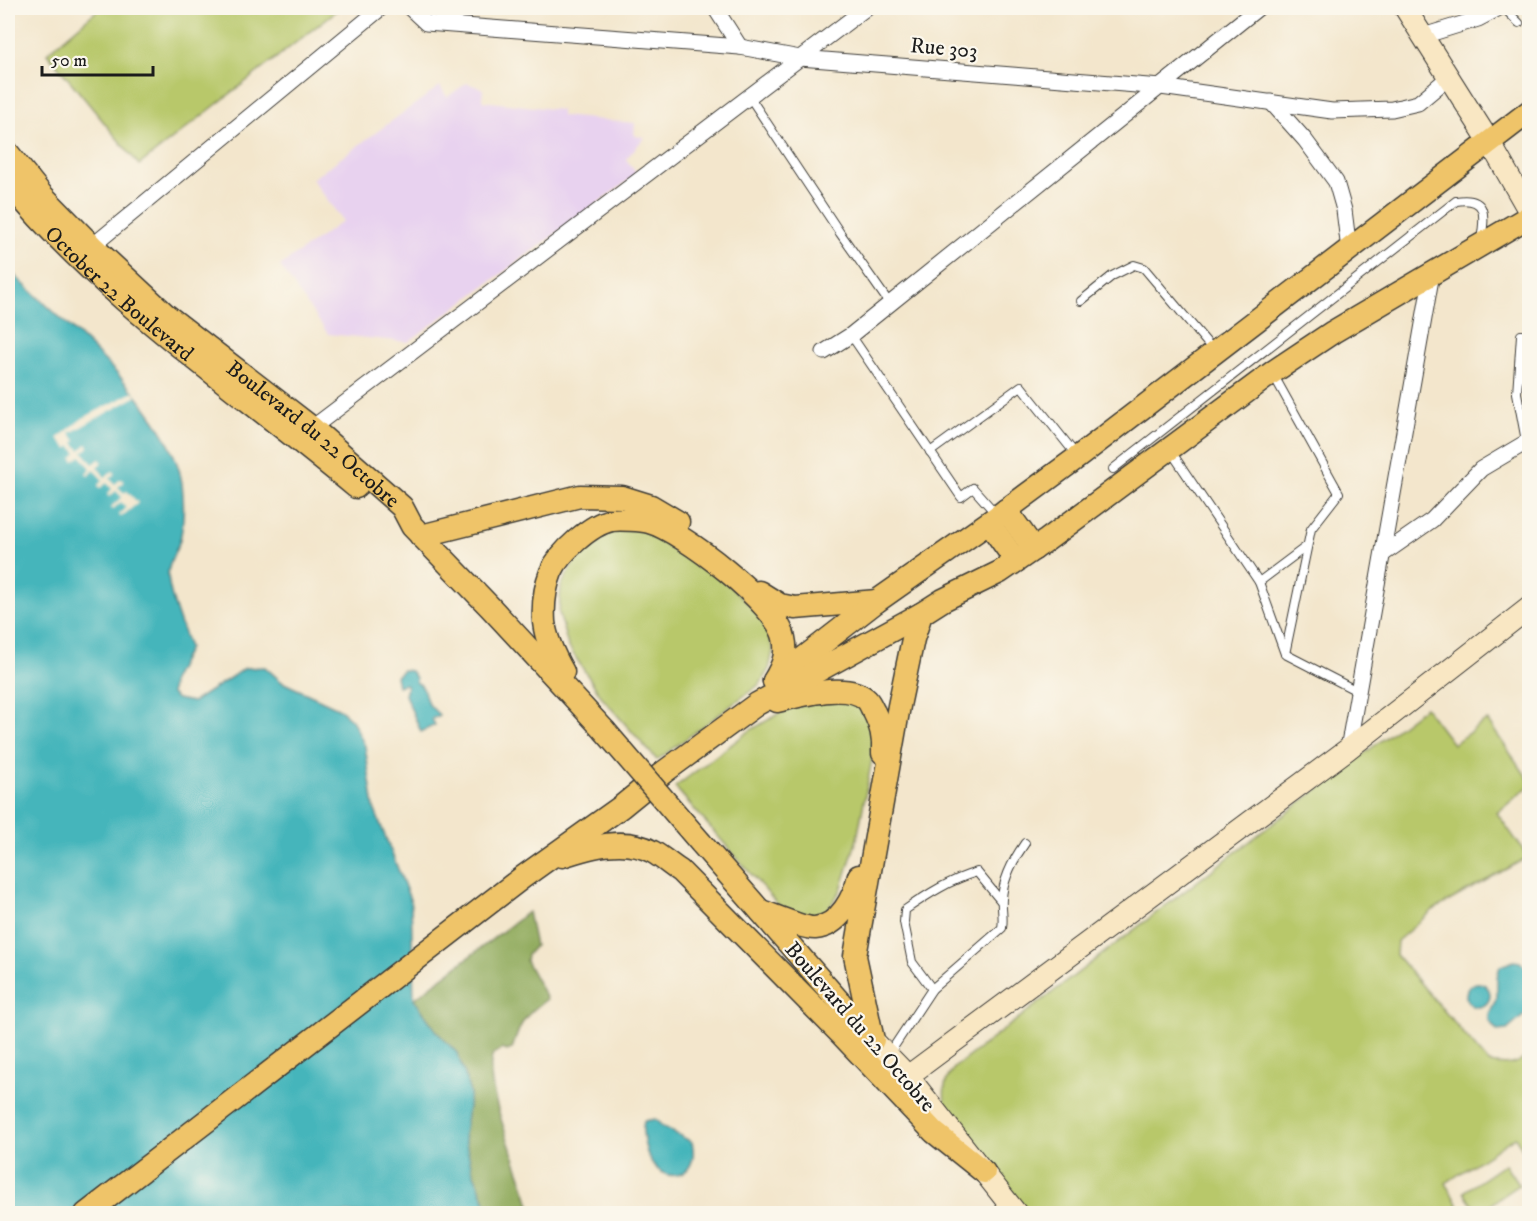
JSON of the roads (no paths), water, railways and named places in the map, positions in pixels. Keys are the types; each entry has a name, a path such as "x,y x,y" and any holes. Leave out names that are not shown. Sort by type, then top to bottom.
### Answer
{"main road":[{"path":"774,681 877,601 1078,457 1530,111"},
{"name":"Boulevard du 22 Octobre","path":"8,153 85,252 312,428 402,507 417,531 604,730 881,1048"},
{"name":"October 22 Boulevard","path":"8,182 29,209 85,252 156,328 300,440 393,517 417,531"},
{"path":"86,1214 530,872 621,807 664,771 757,704 943,600 1000,572 1100,502 1273,372 1333,332 1530,214"},
{"path":"417,531 580,496 622,497 651,506 688,528 727,560 760,593 780,605 812,608 877,601"},
{"path":"998,516 1025,555"},
{"path":"604,730 564,674 550,648 544,623 544,597 551,572 564,551 588,532 612,520 648,522 677,534 721,566 771,613 784,638 786,659 774,681 757,704"},
{"path":"881,1048 855,956 899,706 913,639 921,614"},
{"path":"757,704 827,691 856,693 867,700 881,725 884,740 882,765 857,884 847,906 832,921 815,928 761,911"},
{"path":"530,872 563,856 608,844 632,845 652,851 681,871 842,1034 934,1132 984,1172"}],"street":[{"path":"85,252 381,8"},
{"name":"Rue 303","path":"411,8 426,23 740,47 800,58 1161,87 1332,111 1392,109 1418,103 1449,77"},
{"path":"715,8 740,47"},
{"path":"312,428 866,8"},
{"path":"824,352 890,304 1258,8"},
{"path":"1405,8 1489,141 1530,214"},
{"path":"1423,36 1478,19 1501,8"},
{"path":"1271,102 1305,140 1336,182 1344,210 1349,250"},
{"path":"1489,141 1530,182"},
{"path":"1348,749 1432,273"},
{"path":"1383,554 1432,520 1481,469 1528,440"},
{"path":"908,1076 1348,749 1530,607"},
{"name":"Boulevard du 22 Octobre","path":"881,1048 908,1076 1017,1214"}],"lane":[{"path":"1501,8 1520,23"},
{"path":"749,96 890,304"},
{"path":"1113,469 1456,201 1469,199 1478,202 1483,211 1480,245"},
{"path":"1081,302 1112,276 1134,265 1144,267 1215,352"},
{"path":"851,334 961,497 973,488 998,516"},
{"path":"1521,335 1517,393 1528,440"},
{"path":"1273,372 1339,493 1311,529 1285,654"},
{"path":"930,452 1021,386 1078,457"},
{"path":"1169,449 1259,582 1285,654 1359,692"},
{"path":"1259,582 1307,546"},
{"path":"881,1048 932,989 1002,928 1004,919 1001,901 1006,876 1025,843"},
{"path":"932,989 912,962 904,922 905,910 940,886 977,873 1001,901"}],"water":[{"path":"8,269 115,371 141,401 162,432 177,463 183,494 183,523 180,540 168,574 173,601 189,648 172,681 171,694 177,699 193,702 245,668 265,667 282,682 338,708 352,720 365,746 374,808 411,902 414,999 437,1032 457,1053 464,1072 470,1093 464,1135 472,1169 490,1213 8,1213"},
{"path":"403,670 411,671 416,682 423,689 426,700 439,715 432,719 435,725 421,732 405,695 407,687 405,684 398,686 396,676"},
{"path":"1514,961 1520,962 1529,971 1529,1011 1507,1030 1497,1031 1489,1021 1489,1014 1497,997 1497,977 1500,966"},
{"path":"1478,983 1487,986 1490,995 1487,1004 1478,1007 1469,1004 1466,995 1469,986"},
{"path":"655,1119 663,1127 692,1142 693,1155 690,1166 684,1172 676,1175 666,1174 658,1169 650,1159 645,1145 643,1124 644,1121"}]}
